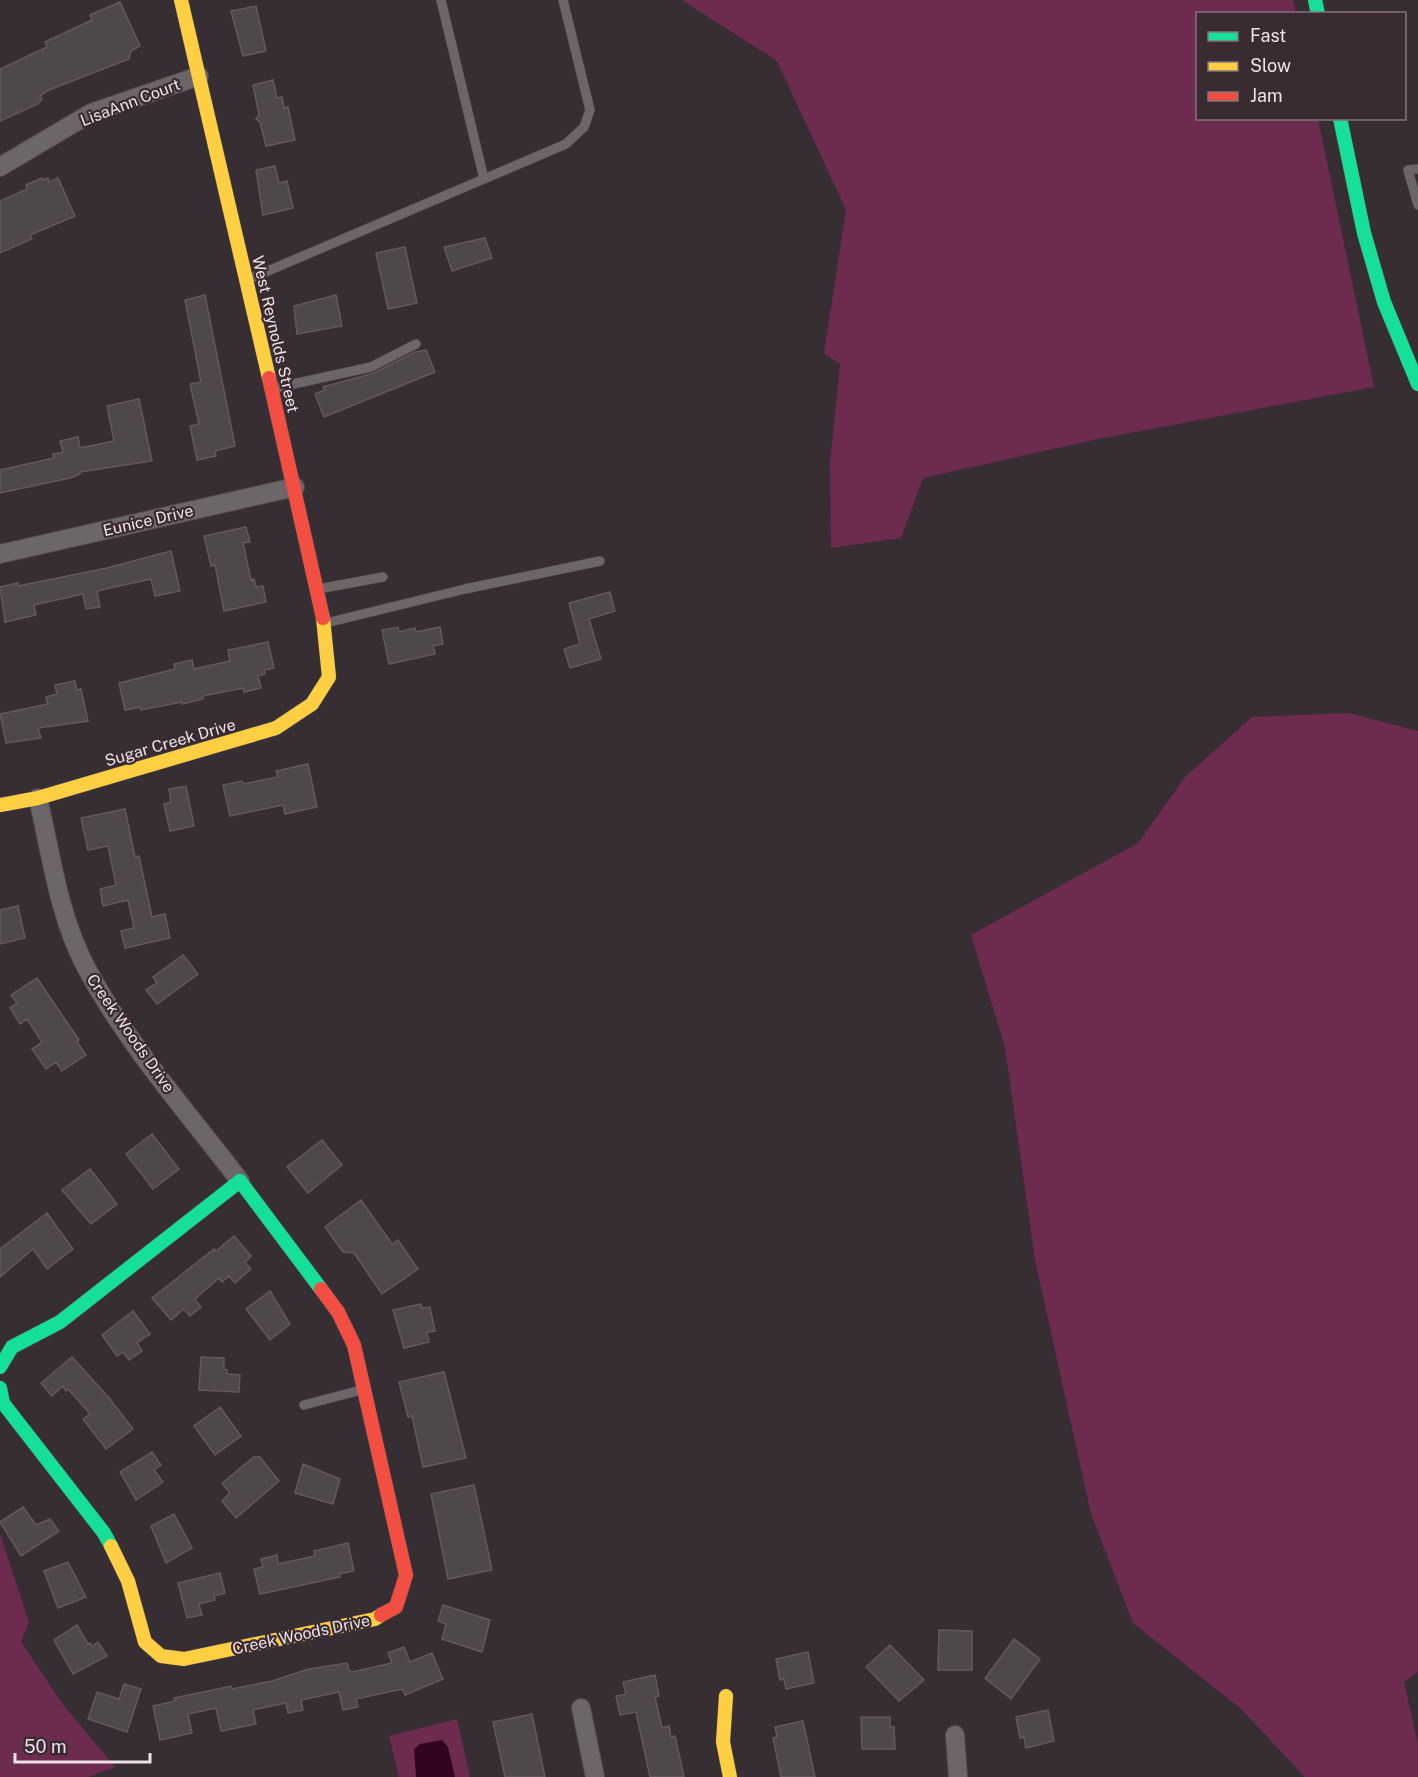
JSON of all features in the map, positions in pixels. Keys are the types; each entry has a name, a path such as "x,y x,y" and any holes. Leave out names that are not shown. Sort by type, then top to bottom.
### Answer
{"street":[{"name":"West Reynolds Street","path":"181,0 295,487 317,590 329,677"},
{"name":"LisaAnn Court","path":"0,167 91,113 199,76"},
{"path":"1340,120 1364,233 1383,302 1413,356 1418,384"},
{"name":"Eunice Drive","path":"0,554 295,487"},
{"name":"Sugar Creek Drive","path":"0,805 38,798 276,728 312,704 329,677"},
{"name":"Creek Woods Drive","path":"0,1388 3,1403 104,1533 128,1581 145,1642 161,1656 184,1659 375,1619 396,1607 406,1575 354,1345 338,1312 133,1041 86,968 63,907 38,798"},
{"path":"0,1367 12,1347 60,1322 240,1181"},
{"path":"726,1696 723,1742 730,1777"},
{"path":"581,1708 595,1777"},
{"path":"955,1735 958,1777"}],"lane":[{"path":"441,0 484,179"},
{"path":"246,280 566,144 584,127 591,110 563,0"},
{"path":"1418,169 1408,170 1418,205"},
{"path":"272,389 371,367 416,344"},
{"path":"323,624 446,593 600,561"},
{"path":"317,590 383,577"},
{"path":"304,1405 364,1389"}],"shaded area":[{"path":"682,0 1293,0 1296,12 1196,12 1196,120 1318,120 1374,387 1093,440 923,478 901,538 831,548 830,462 840,364 824,353 846,210 777,61"},
{"path":"1349,713 1418,731 1418,1672 1404,1682 1418,1744 1418,1777 1305,1777 1241,1709 1133,1623 1091,1514 1035,1260 1005,1047 971,935 1138,843 1185,777 1252,717"},
{"path":"0,1534 29,1622 21,1642 61,1702 115,1767 88,1777 0,1777"},
{"path":"457,1719 470,1777 399,1777 389,1736"},
{"path":"442,1740 448,1747 455,1777 416,1777 414,1749 420,1744"}],"building":[{"path":"120,2 140,46 131,51 129,59 49,90 40,96 42,99 38,104 0,121 0,69 47,47 45,42 92,20 90,15"},
{"path":"256,6 266,51 243,56 231,11"},
{"path":"273,80 277,98 282,97 284,108 288,107 295,140 266,146 260,122 256,119 259,115 253,85"},
{"path":"275,166 279,183 287,181 293,208 263,215 256,170"},
{"path":"42,178 43,180 48,178 49,182 58,178 75,216 30,235 32,239 0,253 0,201 27,189 26,185"},
{"path":"485,238 492,258 452,271 444,247"},
{"path":"405,247 417,303 388,309 376,253"},
{"path":"205,295 235,446 215,451 216,456 197,460 190,426 199,424 190,384 201,382 185,300"},
{"path":"336,295 342,326 297,334 294,306"},
{"path":"426,350 435,372 324,417 315,394 325,390 323,387 374,373 415,352"},
{"path":"139,399 152,461 80,472 70,478 0,493 0,470 54,458 53,454 63,452 60,441 78,437 80,448 114,441 107,406"},
{"path":"246,527 250,542 243,543 251,580 254,579 256,587 263,586 266,602 224,611 215,565 211,566 204,536"},
{"path":"171,551 180,591 155,596 151,579 97,591 100,607 86,609 83,594 34,605 36,615 5,622 0,587 18,583 18,586 107,568"},
{"path":"610,592 615,611 589,619 601,659 570,668 564,649 580,644 569,603"},
{"path":"398,627 399,632 415,628 416,632 440,627 443,644 433,646 435,654 389,664 382,630"},
{"path":"268,642 274,668 264,670 265,674 258,676 261,688 244,692 243,688 203,696 203,699 182,704 182,702 141,710 140,707 125,710 119,683 175,669 174,664 192,660 194,669 230,661 228,650"},
{"path":"75,681 77,690 81,689 88,721 38,728 41,738 6,743 0,714 48,704 46,697 57,694 55,685"},
{"path":"308,764 317,807 285,814 283,805 230,816 223,785 242,781 243,784 278,777 276,771"},
{"path":"186,786 194,826 170,831 164,804 171,802 169,789"},
{"path":"125,809 135,857 139,856 152,917 165,914 170,938 125,948 121,931 134,928 128,900 103,906 100,889 116,885 108,846 88,850 81,818"},
{"path":"18,906 25,938 0,944 0,910"},
{"path":"183,955 198,974 157,1004 146,990 157,983 153,977"},
{"path":"37,978 79,1040 77,1042 86,1055 62,1071 56,1062 46,1069 32,1049 42,1042 27,1019 20,1024 10,1008 17,1003 11,995"},
{"path":"152,1134 179,1169 153,1189 126,1154"},
{"path":"322,1140 342,1165 308,1193 287,1167"},
{"path":"90,1169 117,1204 91,1224 62,1190"},
{"path":"361,1200 392,1244 398,1240 418,1269 382,1294 354,1253 343,1252 325,1227"},
{"path":"47,1213 73,1249 47,1269 33,1249 0,1277 0,1249"},
{"path":"234,1236 251,1256 245,1262 251,1269 235,1283 229,1276 222,1282 219,1278 195,1299 201,1307 190,1316 184,1309 171,1320 152,1298"},
{"path":"270,1291 290,1324 270,1340 246,1309"},
{"path":"421,1304 422,1308 430,1307 435,1331 427,1332 429,1342 404,1348 393,1310"},
{"path":"133,1311 150,1334 137,1343 142,1351 129,1360 123,1352 117,1356 102,1335"},
{"path":"72,1357 110,1399 133,1429 106,1449 83,1419 90,1414 68,1389 66,1391 63,1386 52,1396 41,1383"},
{"path":"201,1357 224,1358 224,1369 227,1370 227,1374 240,1375 239,1392 199,1390"},
{"path":"444,1372 466,1458 423,1467 412,1416 408,1417 399,1382"},
{"path":"220,1407 241,1436 215,1455 194,1426"},
{"path":"152,1452 161,1465 154,1470 163,1482 136,1500 120,1472"},
{"path":"254,1457 260,1457 279,1481 236,1518 222,1501 230,1493 222,1483"},
{"path":"303,1464 340,1479 333,1504 295,1493"},
{"path":"474,1485 492,1570 448,1579 431,1494"},
{"path":"23,1507 36,1525 50,1519 59,1531 21,1556 0,1522"},
{"path":"174,1514 192,1548 166,1563 151,1526"},
{"path":"348,1543 354,1571 339,1574 340,1577 260,1594 254,1569 263,1567 261,1559 277,1555 278,1564 315,1556 314,1551"},
{"path":"68,1562 86,1597 58,1608 44,1571"},
{"path":"220,1573 225,1593 214,1596 215,1600 199,1604 202,1615 187,1618 178,1583"},
{"path":"443,1605 490,1620 482,1652 442,1639 446,1624 438,1621"},
{"path":"77,1625 88,1644 92,1646 98,1642 107,1656 73,1674 54,1640"},
{"path":"939,1630 972,1631 972,1670 938,1670"},
{"path":"1014,1639 1040,1659 1011,1699 985,1678"},
{"path":"890,1645 924,1680 899,1701 866,1667"},
{"path":"404,1647 410,1662 432,1653 443,1679 405,1695 402,1689 356,1699 358,1707 343,1710 339,1692 301,1700 303,1710 288,1713 286,1703 253,1710 256,1724 221,1731 216,1708 188,1714 192,1733 160,1740 153,1706 175,1701 174,1698 231,1686 232,1689 272,1681 309,1669 347,1663 352,1672 392,1663 388,1653"},
{"path":"808,1652 814,1683 786,1689 784,1679 780,1680 776,1659"},
{"path":"655,1675 659,1696 655,1697 662,1728 669,1726 671,1737 675,1736 684,1777 650,1777 636,1712 620,1715 616,1696 626,1694 623,1682"},
{"path":"124,1684 141,1689 127,1732 88,1719 97,1692 119,1699"},
{"path":"1048,1710 1054,1741 1026,1748 1024,1737 1020,1738 1016,1717"},
{"path":"532,1714 545,1777 505,1777 493,1722"},
{"path":"861,1717 890,1717 890,1727 894,1727 895,1749 862,1749"},
{"path":"803,1721 815,1777 781,1777 773,1738 777,1737 775,1727"}],"traffic: fast":[{"path":"1315,0 1318,12"},
{"path":"1340,120 1364,233 1384,302 1418,384"},
{"path":"0,1367 12,1347 60,1322 240,1181 321,1289"},
{"path":"0,1388 3,1403 104,1533 111,1546"}],"traffic: slow":[{"path":"181,0 269,378"},
{"path":"0,805 38,798 276,728 312,704 329,677 323,618"},
{"path":"111,1546 128,1581 145,1642 161,1656 184,1659 375,1619 381,1615"},
{"path":"726,1696 723,1742 730,1777"}],"traffic: jam":[{"path":"269,378 323,618"},
{"path":"321,1289 338,1312 354,1345 406,1575 396,1607 381,1615"}]}
